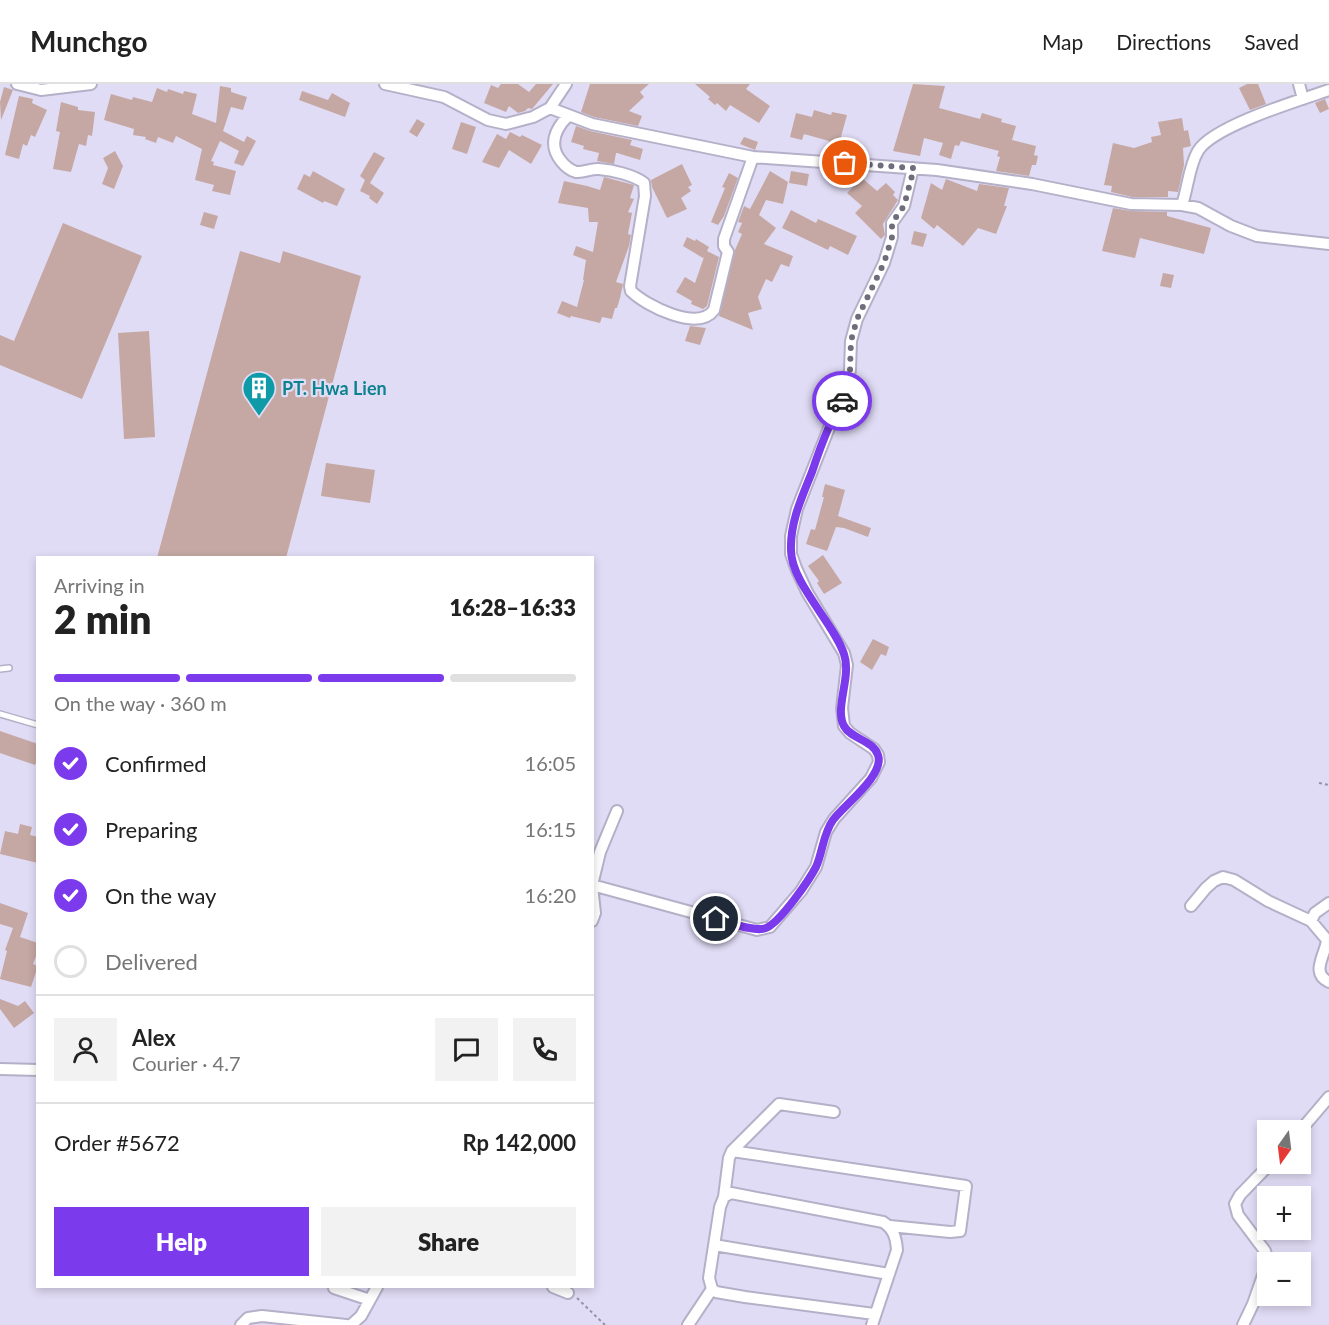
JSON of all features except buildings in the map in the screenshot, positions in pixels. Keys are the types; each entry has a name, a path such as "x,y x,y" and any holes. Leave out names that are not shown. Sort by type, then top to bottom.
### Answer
{"street":[{"path":"17,84 40,90 91,84"},
{"path":"385,84 444,97 488,120 506,124 533,117 550,108 566,84"},
{"path":"1299,84 1303,99"},
{"path":"1182,204 1195,158 1204,143 1246,121 1329,90"},
{"path":"550,108 592,124 753,157 914,168 1032,184 1131,204 1182,204 1198,208 1231,226 1257,236 1329,244"},
{"path":"568,116 557,129 553,142 553,148 559,160 568,169 581,172 599,169 638,179 644,183 645,196 631,291 655,307 687,319 704,318 714,310 728,252 724,246 724,239 753,157"},
{"path":"594,886 757,930 764,929 776,921 801,891 816,867 826,832 834,819 877,769 878,755 874,749 844,726 842,708 847,665 844,653 807,592 796,568 791,554 791,536 797,508 825,435 845,393 850,370 851,341 857,319 884,263 892,237 892,223 904,206 914,168"},
{"path":"594,877 600,852 617,811"},
{"path":"1191,906 1206,888 1223,877 1234,880 1268,901 1311,921 1327,940 1318,970 1321,977 1329,982"},
{"path":"1311,921 1315,913 1329,903"},
{"path":"0,1069 36,1070"},
{"path":"1309,1120 1329,1097"},
{"path":"834,1112 779,1104 732,1151 724,1197 720,1207 709,1278 712,1289 716,1292 873,1319 897,1250 896,1240 890,1226"},
{"path":"724,1197 731,1193 883,1222 890,1226 960,1231 966,1186 732,1151"},
{"path":"1243,1325 1268,1261 1265,1251 1238,1215 1235,1204 1240,1195 1260,1174"},
{"path":"714,1245 889,1274"},
{"path":"334,1288 370,1300"},
{"path":"351,1325 361,1316 376,1288"},
{"path":"555,1288 568,1293"},
{"path":"688,1325 712,1289"},
{"path":"241,1325 248,1318 262,1316 346,1325"}],"lane":[{"path":"0,669 9,668"},
{"path":"0,714 36,724"}],"path":[{"path":"1319,783 1329,785"},
{"path":"568,1293 581,1300 605,1325"}],"way so far":[{"path":"842,401 850,370 851,341 857,319 884,263 892,237 892,223 904,206 914,168 845,163"}],"place":[{"name":"PT. Hwa Lien","path":"259,417"}],"route":[{"path":"716,919 757,930 770,927 801,891 816,867 826,832 834,819 871,778 879,762 874,749 844,726 842,708 847,665 844,653 807,592 791,554 791,536 797,508 842,401"}]}
